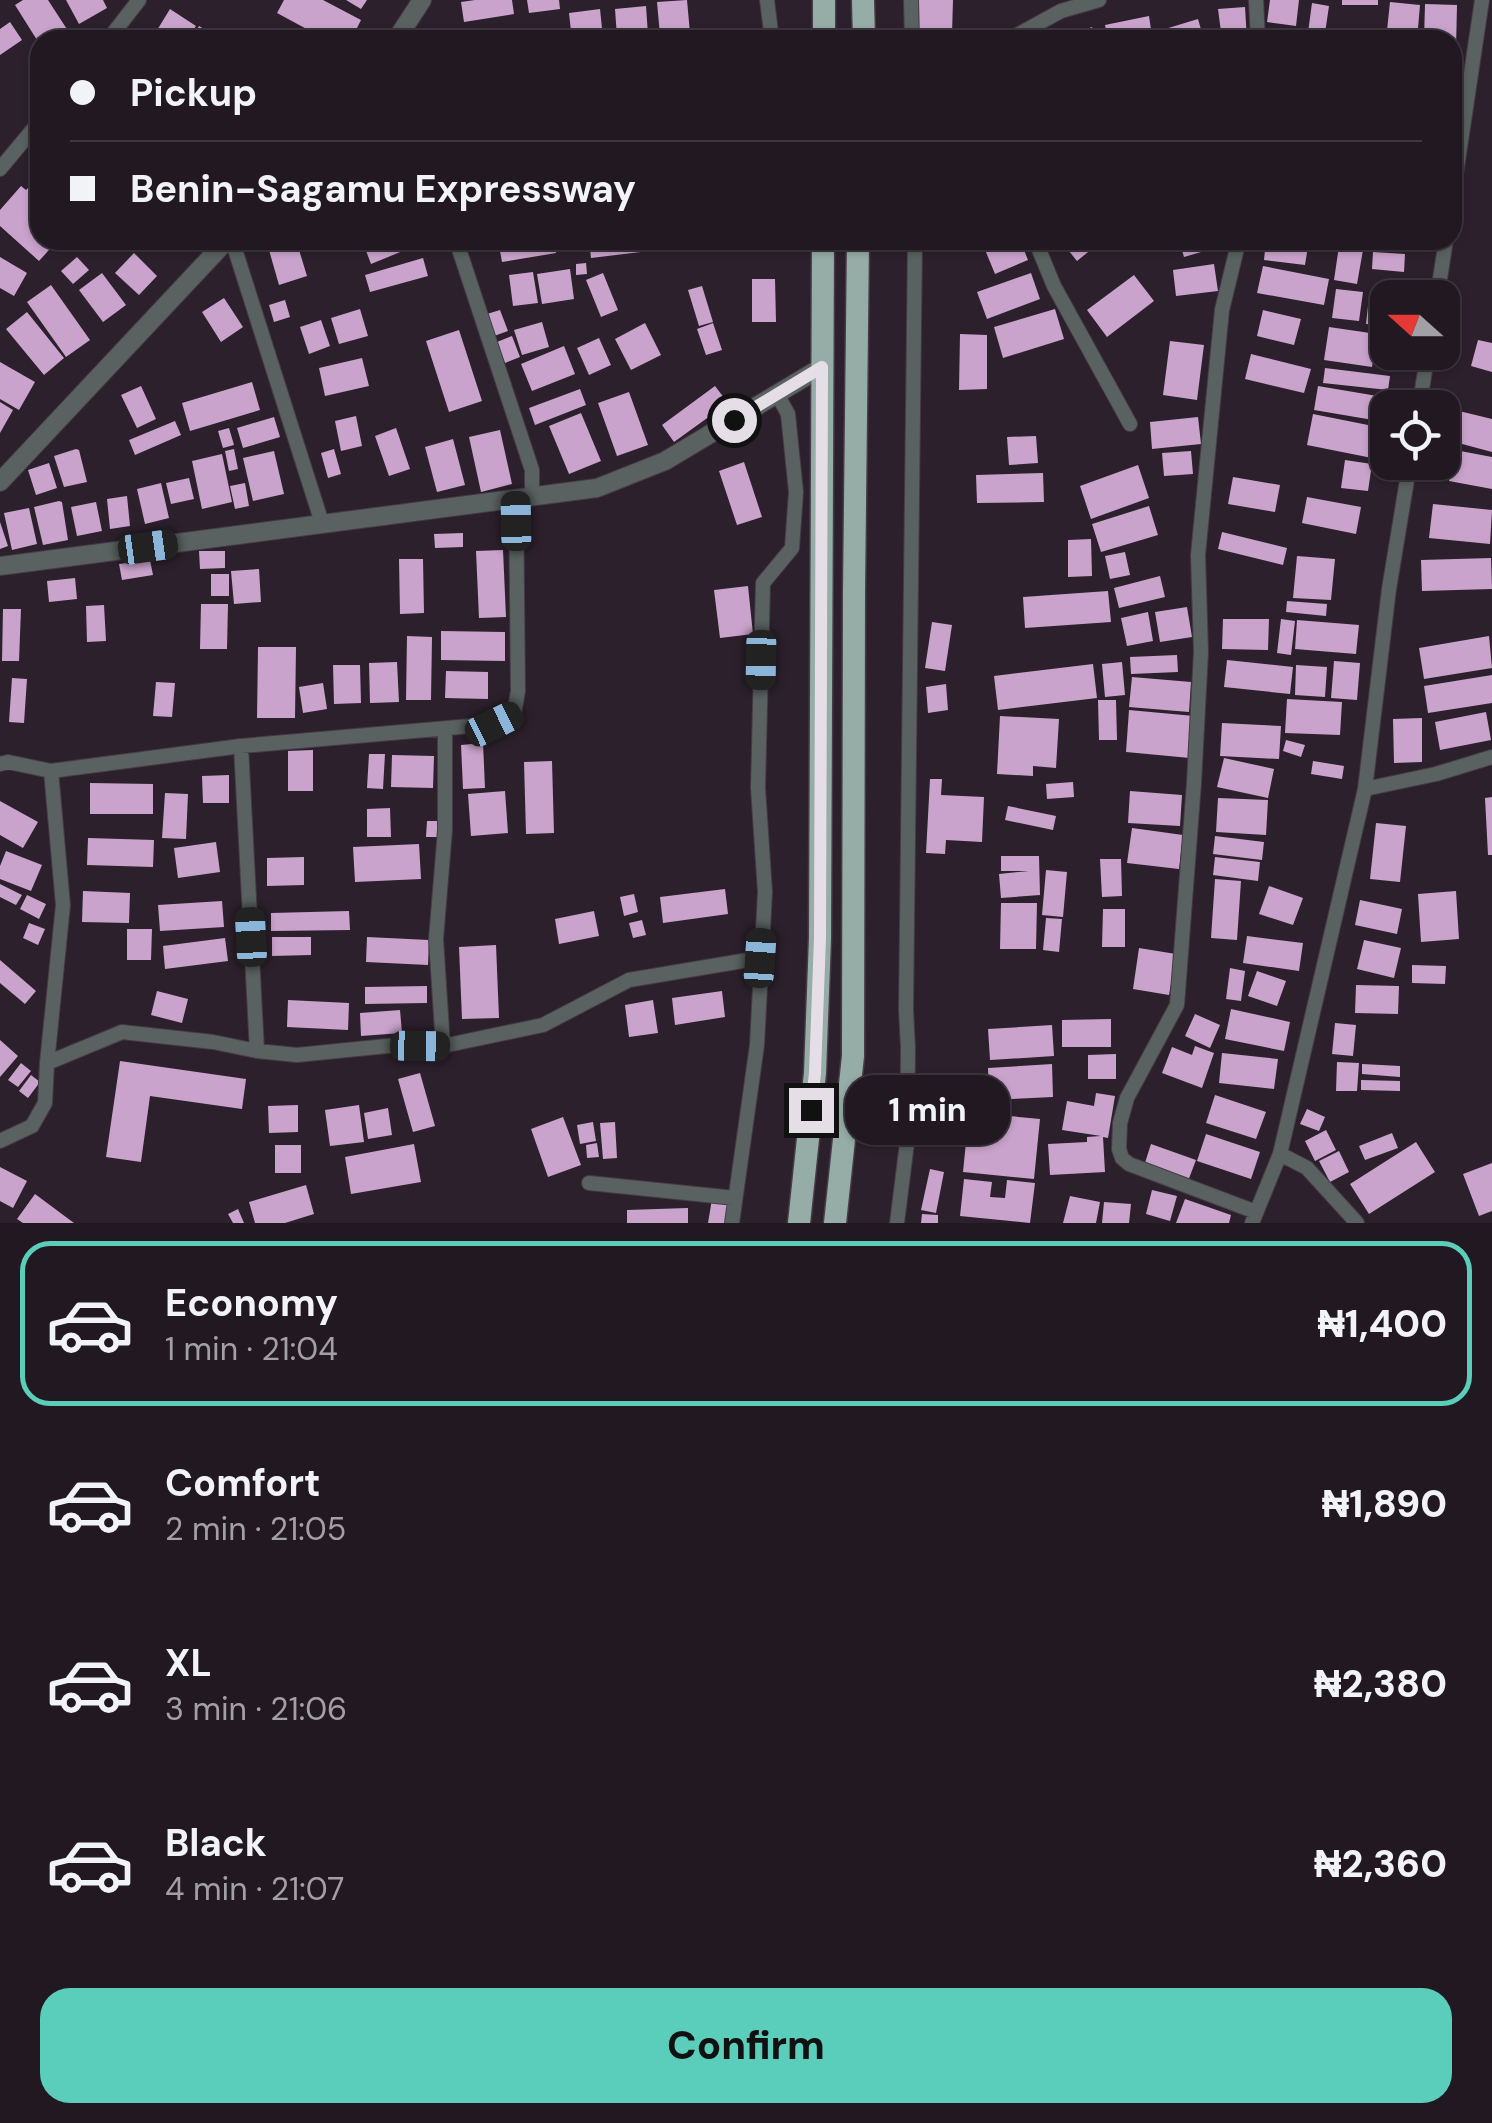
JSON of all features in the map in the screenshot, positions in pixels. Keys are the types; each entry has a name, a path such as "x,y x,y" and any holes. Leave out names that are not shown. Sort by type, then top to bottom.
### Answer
{"highway":[{"path":"824,0 824,30"},
{"path":"863,0 864,30"},
{"path":"800,1223 815,1073 820,938 823,250"},
{"path":"835,1223 852,1056 858,250"}],"street":[{"path":"116,30 139,0"},
{"path":"402,30 422,0"},
{"path":"767,0 771,30"},
{"path":"911,0 912,30"},
{"path":"1026,30 1061,11 1099,0"},
{"path":"1256,0 1258,30"},
{"path":"1462,134 1482,0"},
{"path":"0,168 30,133"},
{"path":"0,482 220,250"},
{"path":"233,250 322,523"},
{"path":"0,764 8,762 51,771 241,746 494,724 514,714 524,497 532,470 459,250"},
{"path":"897,1223 908,1143 906,1010 916,250"},
{"path":"1038,250 1130,424"},
{"path":"1237,250 1222,310 1198,555 1201,652 1177,1005 1127,1098 1118,1148 1129,1164 1254,1218 1280,1154 1366,788 1407,480"},
{"path":"1440,280 1444,250"},
{"path":"0,566 597,488 666,460 822,367"},
{"path":"732,1223 757,1044 765,892 758,788 763,584 792,548 796,492 788,414 777,394"},
{"path":"442,1046 436,939 446,830 445,730"},
{"path":"241,746 258,1052"},
{"path":"1366,788 1436,774 1492,756"},
{"path":"0,1141 32,1126 45,1103 64,906 51,771"},
{"path":"47,1063 122,1032 297,1054 397,1045 442,1046 543,1025 629,980 760,958"},
{"path":"1280,1154 1308,1168 1357,1223"},
{"path":"589,1183 734,1198"}],"building":[{"path":"23,0 48,0 68,30 31,30 15,5"},
{"path":"66,0 103,0 107,8 79,24"},
{"path":"284,0 323,0 361,20 356,30 308,30 277,13"},
{"path":"346,0 367,0 361,9"},
{"path":"512,0 514,14 464,22 461,2"},
{"path":"527,0 559,0 560,9 529,13"},
{"path":"687,0 690,30 660,30 657,2"},
{"path":"919,0 953,0 952,30 919,30"},
{"path":"1270,0 1299,0 1296,26 1267,22"},
{"path":"1342,0 1378,0 1378,5 1342,5"},
{"path":"1390,2 1420,5 1418,30 1387,30"},
{"path":"1312,3 1329,6 1325,30 1308,30"},
{"path":"1425,4 1457,5 1456,30 1424,30"},
{"path":"646,6 648,30 616,30 615,9"},
{"path":"1245,7 1246,30 1221,30 1218,9"},
{"path":"170,9 196,26 193,30 157,30"},
{"path":"600,9 602,30 571,30 569,13"},
{"path":"1149,16 1151,30 1106,30 1105,25"},
{"path":"1198,19 1201,30 1165,30"},
{"path":"10,22 22,40 0,55 0,29"},
{"path":"21,186 30,190 30,250 49,250 39,261 0,226 0,210"},
{"path":"269,250 299,250 307,276 279,285"},
{"path":"366,250 405,250 371,264"},
{"path":"500,250 556,250 556,253 502,262"},
{"path":"590,250 649,250 649,251 591,258"},
{"path":"985,250 1024,250 1028,260 995,274"},
{"path":"1068,250 1091,250 1077,261"},
{"path":"1182,250 1208,250 1184,257"},
{"path":"1265,250 1307,250 1305,265 1264,260"},
{"path":"1338,250 1363,250 1357,284 1334,280"},
{"path":"1373,252 1405,254 1404,272 1372,269"},
{"path":"134,253 157,276 139,295 115,273"},
{"path":"0,257 27,273 14,296 0,288"},
{"path":"77,257 89,270 73,284 61,271"},
{"path":"423,258 428,276 370,292 365,275"},
{"path":"586,263 587,274 576,275 576,264"},
{"path":"1214,264 1218,291 1176,296 1173,270"},
{"path":"1263,266 1329,279 1324,305 1257,293"},
{"path":"570,269 574,299 542,304 537,274"},
{"path":"533,272 538,303 513,306 509,275"},
{"path":"102,273 126,305 103,322 79,290"},
{"path":"603,273 618,310 601,317 586,280"},
{"path":"1031,273 1040,299 987,319 977,292"},
{"path":"1134,275 1154,301 1107,337 1087,310"},
{"path":"752,279 775,279 776,322 752,322"},
{"path":"51,285 90,340 66,357 27,302"},
{"path":"702,286 713,322 699,326 688,290"},
{"path":"1336,289 1363,292 1359,321 1332,318"},
{"path":"1369,297 1370,297 1370,324 1366,324"},
{"path":"224,298 243,327 221,342 202,312"},
{"path":"285,300 290,317 274,322 269,305"},
{"path":"360,309 368,336 339,344 331,318"},
{"path":"1055,309 1064,339 1003,358 994,327"},
{"path":"500,310 508,331 494,336 487,314"},
{"path":"1263,310 1301,319 1294,345 1257,336"},
{"path":"27,312 64,358 44,375 6,329"},
{"path":"321,320 330,346 309,354 300,327"},
{"path":"542,322 549,347 522,355 514,330"},
{"path":"645,323 661,355 631,370 615,339"},
{"path":"713,323 722,350 706,355 697,329"},
{"path":"1329,327 1370,333 1370,367 1324,360"},
{"path":"459,330 482,401 449,412 426,341"},
{"path":"960,334 987,335 987,389 959,390"},
{"path":"512,336 520,357 505,363 497,342"},
{"path":"599,338 611,365 589,375 577,348"},
{"path":"1478,340 1492,343 1492,372 1471,366"},
{"path":"1170,341 1204,345 1197,400 1163,395"},
{"path":"564,346 575,374 532,391 521,364"},
{"path":"1251,354 1311,369 1304,393 1245,379"},
{"path":"362,358 369,386 325,396 319,368"},
{"path":"0,362 35,382 19,410 0,399"},
{"path":"1325,368 1390,376 1388,390 1323,383"},
{"path":"252,382 260,410 190,431 182,403"},
{"path":"141,386 156,419 137,428 121,395"},
{"path":"715,386 728,403 674,442 662,425"},
{"path":"1318,386 1370,395 1370,419 1314,410"},
{"path":"580,389 586,405 535,425 529,408"},
{"path":"629,392 648,445 617,456 598,403"},
{"path":"0,402 13,410 0,433"},
{"path":"1460,411 1492,419 1492,452 1460,443"},
{"path":"581,413 601,461 569,474 549,426"},
{"path":"1313,414 1370,425 1370,458 1307,445"},
{"path":"356,416 362,446 341,451 335,421"},
{"path":"274,417 280,437 243,448 237,428"},
{"path":"1198,417 1201,444 1152,449 1150,422"},
{"path":"175,421 181,435 135,455 129,440"},
{"path":"229,428 234,445 223,448 218,431"},
{"path":"396,428 410,469 389,476 375,436"},
{"path":"500,430 512,484 481,492 469,437"},
{"path":"1036,436 1038,463 1009,465 1007,437"},
{"path":"453,439 465,485 437,492 425,447"},
{"path":"76,449 87,482 64,487 54,456"},
{"path":"234,449 238,469 229,471 225,451"},
{"path":"334,449 341,474 328,478 321,453"},
{"path":"274,451 284,494 253,501 243,458"},
{"path":"1191,451 1193,474 1164,476 1162,453"},
{"path":"1460,451 1492,457 1492,489 1449,481 1460,480"},
{"path":"222,454 232,502 202,509 192,461"},
{"path":"1345,460 1370,464 1368,491 1341,488"},
{"path":"744,462 762,517 737,525 719,471"},
{"path":"49,463 57,488 36,495 28,470"},
{"path":"1138,465 1149,498 1091,519 1080,486"},
{"path":"1043,473 1044,502 977,503 976,475"},
{"path":"1233,477 1280,485 1275,512 1228,504"},
{"path":"189,478 194,499 171,504 166,483"},
{"path":"161,483 169,518 145,524 137,489"},
{"path":"245,483 249,506 235,509 230,486"},
{"path":"127,496 130,526 110,529 107,499"},
{"path":"1307,497 1361,507 1356,534 1302,523"},
{"path":"59,501 68,540 43,545 34,507"},
{"path":"96,502 102,531 77,536 71,507"},
{"path":"1433,504 1492,510 1490,544 1429,538"},
{"path":"1149,506 1158,535 1101,552 1092,524"},
{"path":"29,508 37,544 12,550 4,513"},
{"path":"0,522 8,546 0,549"},
{"path":"1222,532 1287,548 1283,565 1218,549"},
{"path":"463,533 463,547 435,548 434,534"},
{"path":"1091,539 1092,576 1068,577 1068,540"},
{"path":"503,550 506,617 479,618 476,551"},
{"path":"199,551 225,551 225,568 200,569"},
{"path":"1125,552 1130,575 1110,579 1105,556"},
{"path":"1297,556 1335,559 1331,600 1293,598"},
{"path":"1491,558 1492,589 1422,591 1421,560"},
{"path":"399,559 423,559 424,613 400,614"},
{"path":"150,560 153,575 122,580 119,564"},
{"path":"259,569 261,602 234,604 231,571"},
{"path":"211,574 229,574 229,596 211,596"},
{"path":"1160,576 1165,597 1119,608 1114,588"},
{"path":"75,578 77,599 49,602 47,581"},
{"path":"748,586 753,634 720,638 714,590"},
{"path":"1108,591 1111,622 1025,628 1023,597"},
{"path":"1287,601 1327,604 1326,616 1286,612"},
{"path":"201,604 228,604 227,649 200,649"},
{"path":"104,605 106,641 87,642 86,606"},
{"path":"1187,607 1192,637 1160,642 1155,612"},
{"path":"3,609 21,609 19,661 2,661"},
{"path":"1148,612 1153,641 1127,646 1121,618"},
{"path":"1223,619 1269,619 1268,650 1222,649"},
{"path":"1281,619 1295,621 1291,655 1277,653"},
{"path":"1297,620 1359,625 1356,654 1295,649"},
{"path":"932,622 952,625 945,671 925,668"},
{"path":"441,631 505,632 505,661 441,660"},
{"path":"407,636 432,637 431,700 406,700"},
{"path":"1489,636 1492,668 1424,679 1419,648"},
{"path":"258,647 296,647 295,718 257,718"},
{"path":"1177,655 1178,672 1131,674 1130,657"},
{"path":"1227,660 1293,667 1290,694 1224,687"},
{"path":"1334,661 1360,663 1357,700 1331,698"},
{"path":"397,662 399,702 370,703 369,663"},
{"path":"1122,662 1125,695 1105,697 1102,664"},
{"path":"1093,664 1097,698 998,710 994,676"},
{"path":"333,665 360,665 361,703 334,704"},
{"path":"1296,665 1327,667 1325,697 1295,695"},
{"path":"446,671 488,672 488,699 445,698"},
{"path":"1492,675 1492,703 1428,713 1424,686"},
{"path":"1132,677 1191,682 1189,712 1129,707"},
{"path":"12,678 27,679 24,723 9,722"},
{"path":"156,682 175,683 172,717 153,716"},
{"path":"323,683 327,709 303,713 299,687"},
{"path":"946,684 948,710 928,713 926,687"},
{"path":"1287,699 1342,702 1340,735 1285,733"},
{"path":"1098,700 1116,700 1117,740 1099,740"},
{"path":"1129,710 1194,716 1190,758 1126,752"},
{"path":"1486,712 1491,740 1440,750 1435,722"},
{"path":"1000,716 1059,719 1056,768 1033,766 1033,776 997,774"},
{"path":"1422,718 1422,762 1394,763 1393,719"},
{"path":"1222,723 1281,726 1279,759 1220,756"},
{"path":"1286,740 1305,745 1301,757 1283,751"},
{"path":"483,743 485,788 463,789 461,745"},
{"path":"313,750 313,791 288,791 288,751"},
{"path":"369,754 385,754 383,789 367,788"},
{"path":"392,755 434,756 433,788 391,787"},
{"path":"1224,758 1274,769 1268,798 1217,787"},
{"path":"552,761 554,833 526,834 524,762"},
{"path":"1313,761 1344,766 1342,779 1311,774"},
{"path":"229,775 229,803 203,803 202,776"},
{"path":"930,779 942,779 941,795 984,797 982,842 946,840 945,854 926,853"},
{"path":"1073,782 1074,797 1047,799 1046,784"},
{"path":"90,783 153,784 153,814 90,814"},
{"path":"505,791 508,833 471,836 468,794"},
{"path":"1130,791 1182,795 1180,826 1128,823"},
{"path":"165,793 188,794 186,839 162,838"},
{"path":"1492,797 1492,855 1488,855 1485,798"},
{"path":"1218,798 1268,800 1266,835 1216,832"},
{"path":"0,801 38,822 23,848 0,835"},
{"path":"1008,806 1056,816 1053,830 1005,820"},
{"path":"390,808 391,837 367,837 367,809"},
{"path":"427,821 439,821 439,837 426,837"},
{"path":"1376,823 1406,826 1400,882 1370,879"},
{"path":"1132,828 1183,835 1179,869 1127,863"},
{"path":"1215,836 1264,842 1262,860 1213,854"},
{"path":"88,838 154,840 153,867 87,865"},
{"path":"216,842 220,872 178,878 174,848"},
{"path":"419,844 421,879 355,882 353,847"},
{"path":"6,851 42,865 31,891 0,879"},
{"path":"1001,856 1039,856 1040,895 1001,898 999,874 1029,871 1001,871"},
{"path":"304,857 304,885 267,886 267,858"},
{"path":"1215,857 1260,862 1258,881 1213,875"},
{"path":"1100,859 1121,859 1122,896 1102,897"},
{"path":"1046,870 1067,872 1063,917 1042,915"},
{"path":"1215,879 1241,881 1237,940 1211,938"},
{"path":"0,884 22,895 16,905 0,897"},
{"path":"1269,886 1303,898 1293,925 1259,914"},
{"path":"725,889 728,914 663,923 660,897"},
{"path":"83,891 130,893 129,923 82,922"},
{"path":"1456,891 1459,939 1421,942 1418,894"},
{"path":"634,894 638,912 624,916 620,897"},
{"path":"27,895 46,904 39,919 20,909"},
{"path":"1360,900 1402,909 1397,934 1355,925"},
{"path":"222,901 224,927 160,931 158,905"},
{"path":"1001,903 1037,903 1036,949 1000,949"},
{"path":"1103,909 1125,909 1125,947 1102,947"},
{"path":"349,911 350,930 271,931 271,913"},
{"path":"594,911 599,936 559,944 555,919"},
{"path":"1046,918 1062,919 1059,952 1043,950"},
{"path":"642,920 646,935 633,938 629,923"},
{"path":"29,923 45,929 38,945 23,938"},
{"path":"127,929 152,929 151,960 127,960"},
{"path":"1247,936 1303,943 1299,971 1243,963"},
{"path":"272,937 311,937 311,955 272,956"},
{"path":"367,937 429,940 428,965 366,962"},
{"path":"225,938 228,961 165,969 163,946"},
{"path":"1364,940 1401,948 1394,978 1357,969"},
{"path":"496,945 499,1018 462,1019 459,947"},
{"path":"1139,948 1176,954 1169,995 1133,989"},
{"path":"0,960 36,991 25,1004 0,983"},
{"path":"1412,965 1446,966 1445,984 1412,983"},
{"path":"1230,968 1245,971 1241,1001 1226,999"},
{"path":"1257,971 1286,981 1277,1006 1248,996"},
{"path":"1356,985 1399,986 1398,1014 1355,1013"},
{"path":"427,986 427,1003 365,1004 365,987"},
{"path":"157,991 188,999 182,1023 151,1015"},
{"path":"722,991 725,1017 675,1025 672,998"},
{"path":"288,1000 349,1003 348,1030 287,1027"},
{"path":"653,1000 658,1033 629,1037 625,1005"},
{"path":"1231,1009 1290,1022 1284,1051 1225,1039"},
{"path":"400,1010 402,1033 361,1036 360,1013"},
{"path":"1195,1014 1220,1025 1210,1048 1185,1036"},
{"path":"1111,1019 1111,1047 1062,1047 1062,1020"},
{"path":"1335,1023 1356,1025 1353,1056 1332,1054"},
{"path":"1052,1025 1054,1056 990,1060 988,1029"},
{"path":"0,1040 18,1056 0,1077"},
{"path":"1195,1046 1214,1053 1202,1088 1162,1073 1172,1047 1192,1055"},
{"path":"1222,1053 1278,1059 1274,1089 1219,1083"},
{"path":"1116,1054 1116,1079 1088,1079 1088,1055"},
{"path":"120,1061 246,1079 242,1109 150,1096 141,1162 106,1157"},
{"path":"1337,1062 1359,1063 1357,1091 1336,1091"},
{"path":"21,1063 31,1071 18,1087 8,1080"},
{"path":"1052,1064 1053,1097 989,1100 988,1068"},
{"path":"1362,1064 1400,1066 1400,1077 1362,1074"},
{"path":"420,1073 435,1126 413,1132 398,1079"},
{"path":"31,1075 40,1082 28,1098 19,1091"},
{"path":"1361,1080 1400,1081 1400,1091 1361,1090"},
{"path":"1096,1093 1115,1096 1108,1138 1103,1137 1105,1172 1050,1175 1048,1144 1087,1142 1087,1137 1101,1136 1062,1130 1067,1101 1094,1106"},
{"path":"1215,1095 1266,1112 1256,1139 1206,1123"},
{"path":"298,1105 298,1132 269,1133 268,1106"},
{"path":"359,1105 364,1142 330,1146 325,1110"},
{"path":"388,1108 392,1135 368,1139 364,1113"},
{"path":"1307,1109 1325,1117 1319,1131 1300,1124"},
{"path":"969,1112 1040,1119 1034,1179 963,1172"},
{"path":"563,1117 581,1165 548,1177 531,1129"},
{"path":"593,1122 596,1141 580,1144 577,1125"},
{"path":"615,1122 617,1158 603,1159 600,1123"},
{"path":"1326,1130 1336,1150 1315,1161 1305,1141"},
{"path":"1392,1133 1398,1148 1365,1160 1359,1146"},
{"path":"1206,1134 1260,1152 1251,1179 1197,1161"},
{"path":"1416,1142 1435,1172 1369,1214 1350,1184"},
{"path":"597,1143 599,1157 587,1158 586,1145"},
{"path":"414,1144 421,1182 351,1194 345,1157"},
{"path":"1151,1144 1196,1160 1188,1181 1144,1166"},
{"path":"275,1145 301,1145 301,1173 275,1173"},
{"path":"1339,1151 1349,1172 1330,1182 1319,1161"},
{"path":"1492,1163 1492,1211 1479,1216 1463,1174"},
{"path":"0,1167 27,1181 13,1208 0,1201"},
{"path":"930,1169 944,1172 936,1213 921,1210"},
{"path":"964,1179 992,1182 990,1197 1005,1198 1007,1180 1035,1183 1030,1223 960,1216"},
{"path":"306,1185 314,1214 285,1223 255,1223 249,1202"},
{"path":"1152,1190 1177,1196 1170,1221 1146,1214"},
{"path":"35,1194 74,1223 23,1223 17,1219"},
{"path":"1070,1196 1100,1202 1096,1223 1063,1223"},
{"path":"712,1199 729,1202 726,1223 708,1223"},
{"path":"1185,1199 1231,1215 1229,1223 1176,1223"},
{"path":"1104,1202 1131,1204 1129,1223 1102,1223"},
{"path":"688,1208 688,1223 627,1223 627,1210"},
{"path":"238,1209 244,1223 233,1223 228,1214"},
{"path":"922,1214 938,1215 938,1223 921,1223"}],"route":[{"path":"734,420 822,367 820,938 811,1110"}]}
